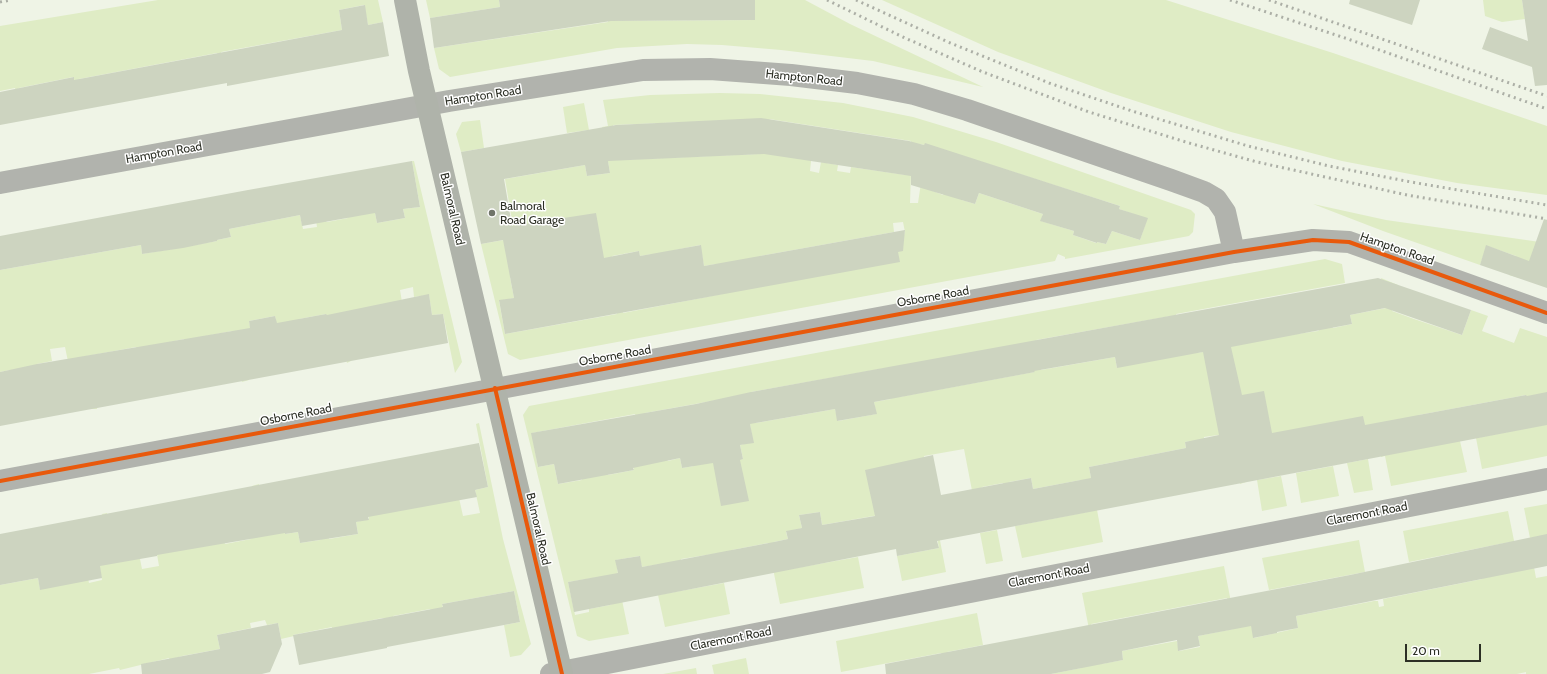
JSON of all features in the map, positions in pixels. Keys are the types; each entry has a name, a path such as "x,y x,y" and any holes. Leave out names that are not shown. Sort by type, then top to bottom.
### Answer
{"street":[{"name":"Balmoral Road","path":"405,0 427,105 495,388 558,673"},
{"name":"Hampton Road","path":"0,183 427,105 643,70 710,69 791,75 858,83 914,94 952,105 1204,192 1216,199 1225,212 1234,252 1313,240 1348,242 1547,313"},
{"name":"Osborne Road","path":"0,481 1234,252"},
{"name":"Claremont Road","path":"558,673 1547,480"}],"green space":[{"path":"158,0 378,0 383,22 368,25 364,5 339,10 342,30 221,52 222,55 218,55 217,53 79,79 79,81 75,82 73,77 19,88 16,92 15,88 0,91 0,26"},
{"path":"426,0 499,0 500,7 430,18"},
{"path":"605,0 615,21 755,20 755,0 805,0 850,24 983,87 873,61 781,50 722,45 687,44 617,48 450,77 439,69 434,48 608,22"},
{"path":"882,0 1166,0 1333,53 1547,126 1547,195 1457,183 1342,161 1231,132 1111,93 998,52"},
{"path":"1483,0 1522,0 1525,19 1502,22 1485,16"},
{"path":"720,93 760,94 843,103 913,117 996,142 1191,210 1195,214 1193,232 1189,236 1065,259 1065,257 1058,254 1055,261 520,360 508,354 481,244 515,238 505,179 585,165 587,176 610,173 602,127 608,126 603,100 650,95","holes":["769,119 911,141 906,175 851,167 850,173 837,171 838,165 821,162 819,173 810,171 811,161","686,122 759,154 615,160 613,125","920,144 925,144 1120,206 1119,209 1147,219 1140,240 1112,231 1106,244 1096,243 1073,235 1074,231 1041,221 1043,214 979,193 975,204 962,200 947,183 943,195 933,191 922,176 918,203 910,203 911,172","903,222 905,232 898,252 760,256 894,232 893,223","700,245 704,266 716,264 722,294 623,313 612,256 639,251 640,256 652,254 679,270 675,250","510,277 611,281 617,314 505,334 499,301 514,298"]},
{"path":"584,103 589,130 567,133 563,107"},
{"path":"480,120 484,148 461,152 456,134 462,122"},
{"path":"412,161 414,161 462,362 455,373 443,314 432,315 429,295 414,297 413,287 400,290 405,320 345,331 351,361 347,363 341,333 330,335 326,314 299,319 303,340 280,344 275,316 249,321 254,349 244,351 249,380 242,382 232,331 196,338 189,361 184,339 161,344 141,370 136,347 87,356 97,409 90,409 72,381 65,347 50,349 52,361 37,364 41,387 10,370 0,372 0,270 141,245 142,254 217,241 231,237 229,229 300,215 303,229 317,227 315,213 327,222 348,218 347,207 373,203 377,223 405,218 403,209 420,207"},
{"path":"1313,204 1386,220 1547,243 1523,279 1509,275 1516,256 1487,246 1480,265 1383,231"},
{"path":"1325,259 1342,264 1345,283 1176,314 1182,344 1197,353 1219,349 1218,338 1297,334 1318,331 1331,318 1333,328 1352,324 1350,315 1386,308 1381,278 1398,285 1395,293 1398,294 1392,311 1414,319 1462,335 1471,310 1488,316 1482,331 1514,343 1520,328 1547,337 1547,456 1482,469 1476,438 1533,427 1526,395 1419,415 1460,441 1467,472 1391,486 1385,456 1381,457 1375,426 1241,452 1246,482 1240,484 1231,439 1218,435 1204,437 1205,444 1193,447 1192,441 1185,442 1186,448 1089,467 1103,542 1022,558 1015,526 1087,512 1081,480 1033,489 1031,478 1009,482 1011,493 1006,494 1003,483 982,487 974,501 964,449 924,456 946,572 902,581 897,556 939,548 932,512 879,515 822,525 820,512 799,515 802,528 786,532 788,539 774,542 779,571 858,557 864,588 780,604 768,543 732,551 681,559 681,561 642,567 639,556 616,560 618,574 568,582 575,615 589,612 589,609 610,605 622,600 629,634 589,641 577,636 523,415 529,406","holes":["1171,316 1117,368 1115,357 1041,370 1036,340","1029,342 1034,372 899,397","886,368 891,399 874,402 876,414 838,421 835,409 756,423 751,392","745,395 753,442 740,445 743,459 731,461 688,437 694,466 682,468 680,458 668,461 651,444 645,413","635,414 642,447 630,449 634,470 608,475 604,454 579,459 582,480 558,484 554,464 538,467 532,433"]},
{"path":"479,423 503,539 531,644 521,655 510,657 504,625 520,622 514,591 442,604 443,608 393,616 393,618 382,618 332,629 332,627 281,639 278,623 267,625 265,620 250,623 251,628 217,635 220,649 182,656 170,660 169,658 120,670 119,668 89,674 0,674 0,585 38,578 40,589 86,569 89,583 102,580 96,547 107,546 102,514 107,513 113,545 140,559 142,569 159,566 154,537 221,525 225,544 251,539 258,518 252,486 259,484 265,516 281,513 285,534 298,532 300,543 320,540 327,531 329,539 358,534 356,522 369,519 365,498 459,498 463,516 480,513 475,490 488,487 476,424"},
{"path":"1368,459 1373,490 1354,493 1347,463"},
{"path":"1333,466 1339,496 1301,503 1296,473"},
{"path":"1281,476 1287,506 1262,511 1257,480"},
{"path":"1547,504 1547,535 1530,538 1524,508"},
{"path":"1508,511 1520,570 1534,567 1536,578 1547,576 1547,674 1526,674 1526,672 1517,674 1051,674 1081,668 1094,655 1082,593 1224,566 1236,628 1251,625 1254,638 1298,628 1296,616 1374,601 1378,601 1379,607 1384,606 1383,599 1482,579 1510,542 1409,562 1403,531","holes":["1227,598 1233,629 1198,636 1200,647 1179,651 1177,641 1122,651 1123,660 1101,664 1091,624"]},
{"path":"997,530 1003,561 986,564 980,533"},
{"path":"1359,540 1365,572 1269,590 1262,558"},
{"path":"724,583 730,614 665,627 658,595"},
{"path":"977,613 983,645 947,652 951,674 941,653 841,672 836,641"},
{"path":"746,658 749,674 714,674 712,665"},
{"path":"696,668 697,674 663,674"}],"building":[{"path":"499,0 755,0 755,20 611,21 434,48 430,18 500,7"},
{"path":"1350,0 1420,0 1412,25 1349,4"},
{"path":"1522,0 1547,0 1547,85 1535,86 1532,67 1482,49 1490,27 1528,41"},
{"path":"365,5 368,25 383,22 389,56 227,86 227,83 0,125 0,92 74,77 74,80 342,30 339,10"},
{"path":"761,118 909,141 924,145 925,143 1120,206 1119,209 1148,218 1140,240 1112,231 1106,244 1097,243 1073,235 1074,231 1040,221 1043,214 979,193 975,204 911,185 911,176 764,154 608,161 610,173 587,176 585,165 504,179 512,226 596,213 604,258 639,251 640,256 701,245 704,266 905,230 903,251 898,252 900,262 505,334 499,300 514,298 503,240 481,244 461,152 616,125"},
{"path":"412,161 420,207 403,209 405,218 377,223 375,213 302,226 300,215 229,229 231,237 183,248 142,254 141,245 0,270 0,236"},
{"path":"1544,219 1547,220 1547,288 1480,265 1486,245 1529,261"},
{"path":"1378,278 1471,310 1462,335 1385,308 1350,315 1352,324 1231,347 1242,395 1264,391 1272,433 1363,416 1365,425 1547,392 1547,425 937,541 939,548 897,556 896,549 574,612 568,582 618,573 615,560 640,556 642,567 788,539 786,531 802,528 799,515 820,512 822,525 875,516 865,470 933,455 941,495 1031,478 1033,489 1091,478 1089,467 1186,448 1185,442 1219,435 1203,352 1117,368 1115,357 1034,371 1035,372 874,402 877,414 837,421 835,409 750,424 754,443 740,445 743,459 740,460 749,501 721,506 713,463 682,468 680,458 633,468 634,470 558,484 554,464 538,467 531,433"},
{"path":"429,294 432,315 443,314 448,343 0,426 0,372 37,364 250,328 249,321 275,316 277,323 327,315"},
{"path":"479,443 488,487 475,490 477,497 368,517 369,520 356,522 358,534 300,543 298,532 285,533 100,566 102,578 40,590 38,578 0,585 0,534"},
{"path":"1547,534 1547,566 1296,616 1298,628 1277,633 1253,638 1251,626 1198,636 1200,646 1178,651 1177,640 1122,651 1123,660 1051,674 886,674 885,664 1350,575"},
{"path":"514,591 520,622 299,665 293,635 443,607 442,604"},
{"path":"278,623 282,644 270,672 262,674 142,674 141,664 220,649 217,635"}],"railway":[{"path":"0,2 11,0"},
{"path":"827,0 905,38 983,72 1089,112 1189,143 1257,162 1407,195 1547,219"},
{"path":"856,0 948,42 1049,83 1132,111 1248,146 1329,166 1411,182 1547,205"},
{"path":"1230,0 1348,39 1547,109"},
{"path":"1269,0 1547,96"}],"cycle path":[{"path":"0,481 1234,252 1313,240 1349,242 1547,313"},
{"path":"495,388 562,674"}],"place":[{"name":"Balmoral Road Garage","path":"492,213"}]}
